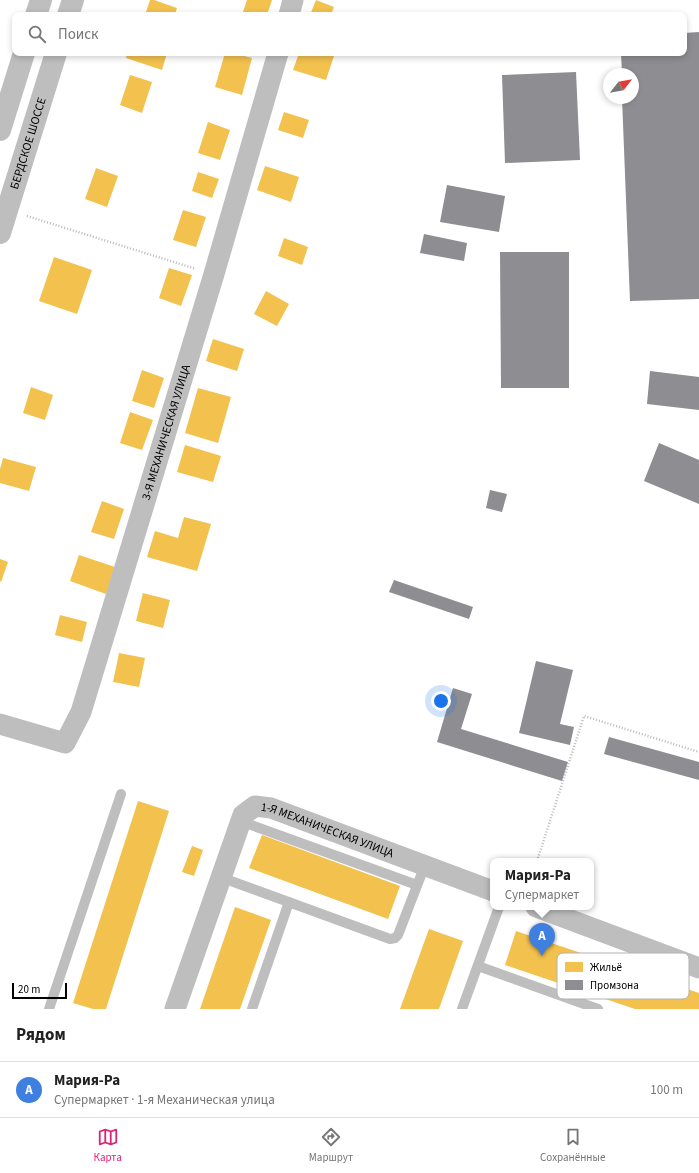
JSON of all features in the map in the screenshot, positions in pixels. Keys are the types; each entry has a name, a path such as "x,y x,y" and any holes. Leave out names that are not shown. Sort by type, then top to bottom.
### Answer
{"highway":[{"path":"37,12 41,0"},
{"path":"69,12 73,0"},
{"path":"0,130 23,56"},
{"name":"БЕРДСКОЕ ШОССЕ","path":"0,234 55,56"}],"street":[{"path":"290,12 293,0"},
{"name":"3-Я МЕХАНИЧЕСКАЯ УЛИЦА","path":"0,724 65,743 81,712 214,274 277,56"},
{"name":"1-Я МЕХАНИЧЕСКАЯ УЛИЦА","path":"175,1009 242,814 255,806 271,808 490,890"},
{"path":"544,910 659,953"},
{"path":"689,964 699,968"}],"lane":[{"path":"49,1009 121,794"},
{"path":"240,820 417,885"},
{"path":"220,877 390,938 395,938 398,935 425,865"},
{"path":"252,1009 289,902"},
{"path":"462,1009 498,910"},
{"path":"478,966 557,994"},
{"path":"570,999 598,1009"}],"path":[{"path":"7,210 214,274"},
{"path":"538,858 584,716 699,752"}],"building: Жильё":[{"path":"150,0 177,8 176,12 146,12"},
{"path":"247,0 272,0 268,12 243,12"},
{"path":"316,0 334,7 332,12 311,12"},
{"path":"126,56 166,56 162,70 126,58"},
{"path":"224,56 244,56 252,58 242,95 215,87"},
{"path":"298,56 334,56 326,80 293,70"},
{"path":"130,75 152,82 142,113 120,105"},
{"path":"284,112 309,120 303,138 278,130"},
{"path":"208,122 230,130 220,160 198,153"},
{"path":"265,166 299,177 291,202 257,190"},
{"path":"96,168 118,176 107,207 85,199"},
{"path":"198,172 219,179 212,198 192,191"},
{"path":"183,210 206,217 196,247 173,240"},
{"path":"284,238 308,247 302,265 278,256"},
{"path":"54,257 92,270 77,314 39,301"},
{"path":"169,268 192,275 181,306 159,298"},
{"path":"266,291 289,304 277,326 254,314"},
{"path":"213,339 244,349 237,371 206,361"},
{"path":"142,370 164,378 154,408 132,401"},
{"path":"31,387 53,395 45,420 23,413"},
{"path":"198,388 231,397 218,443 185,433"},
{"path":"130,412 153,420 142,450 120,443"},
{"path":"185,445 221,456 213,482 177,472"},
{"path":"3,458 36,467 29,491 0,483 0,469"},
{"path":"102,501 124,509 114,539 91,532"},
{"path":"184,517 211,524 197,571 147,557 155,531 178,538"},
{"path":"79,555 115,567 106,594 70,581"},
{"path":"0,559 8,562 1,582 0,581"},
{"path":"143,593 170,600 163,628 136,621"},
{"path":"60,615 87,622 82,642 55,635"},
{"path":"119,653 145,658 139,687 113,682"},
{"path":"138,801 169,811 106,1009 93,1009 73,1003"},
{"path":"262,835 400,886 388,919 249,868"},
{"path":"192,846 203,850 194,876 182,872"},
{"path":"235,907 271,920 240,1009 200,1009"},
{"path":"429,929 463,941 439,1009 400,1009"},
{"path":"516,931 581,953 557,953 557,983 505,965"},
{"path":"689,990 699,993 699,1009 635,1009 605,999 689,999"}],"building: Промзона":[{"path":"699,32 699,299 630,301 622,104 639,104 639,68 622,68 621,56 687,56 687,33"},
{"path":"576,72 580,160 505,163 502,75"},
{"path":"447,185 505,196 499,232 440,222"},
{"path":"424,234 467,243 464,261 420,253"},
{"path":"500,252 569,252 569,388 501,388"},
{"path":"650,371 699,377 699,410 647,404"},
{"path":"659,443 699,460 699,504 644,481"},
{"path":"490,490 507,494 502,512 486,508"},
{"path":"394,580 473,607 469,619 389,592"},
{"path":"536,661 573,670 560,724 574,727 570,745 519,733"},
{"path":"453,688 472,694 461,729 568,762 562,781 437,742"},
{"path":"609,737 699,762 699,780 604,754"}],"place":[{"name":"Мария-Ра","path":"542,956"}]}
